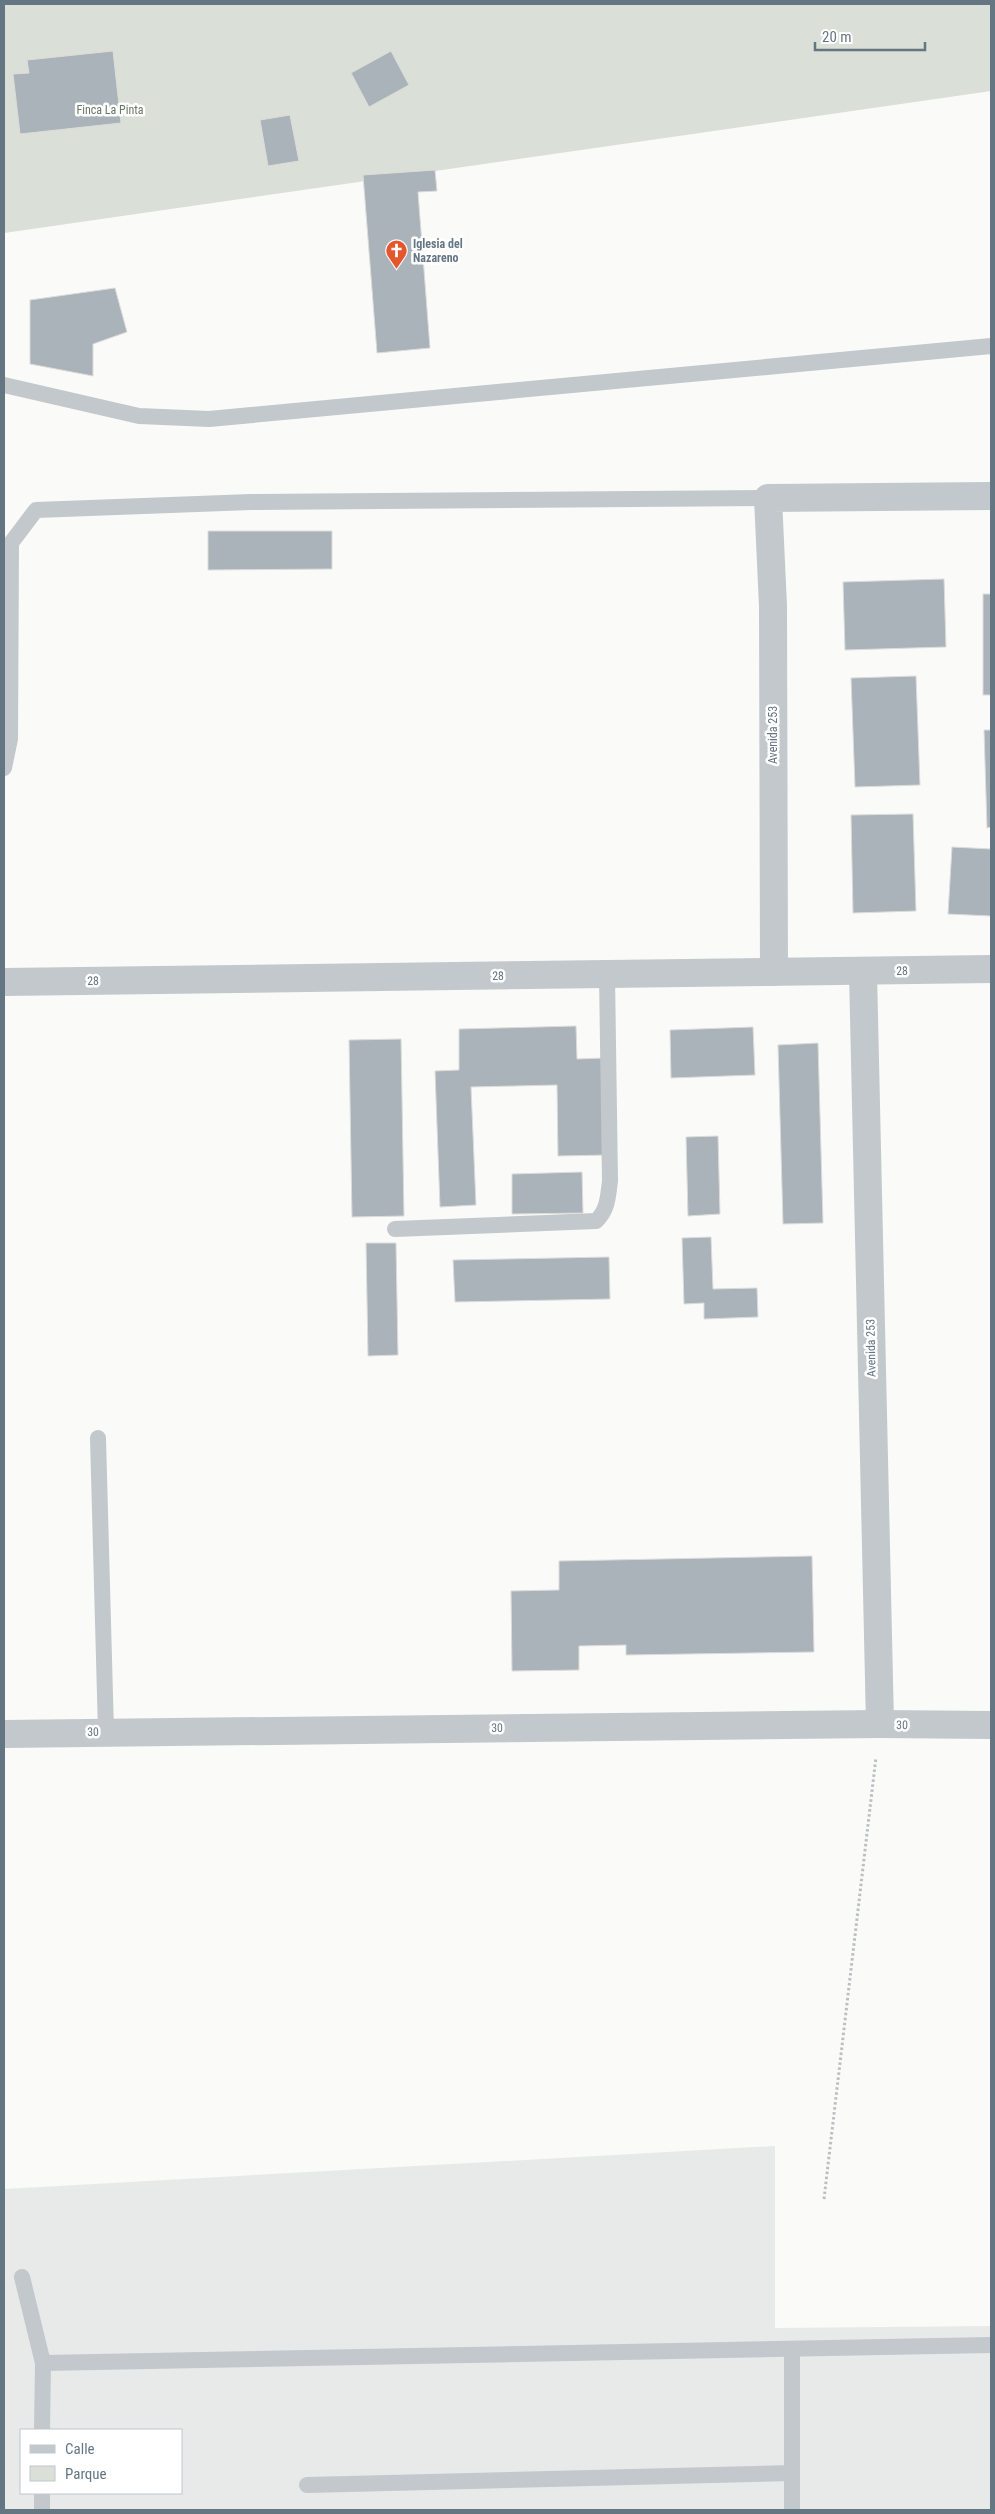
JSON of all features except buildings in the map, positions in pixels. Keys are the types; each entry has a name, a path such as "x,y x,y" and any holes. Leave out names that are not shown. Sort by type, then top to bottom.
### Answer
{"street":[{"path":"768,498 991,496"},
{"name":"Avenida 253","path":"768,498 773,606 774,972"},
{"name":"28","path":"4,982 991,969"},
{"name":"Avenida 253","path":"863,972 880,1724"},
{"name":"30","path":"4,1734 880,1724 991,1725"}],"lane":[{"path":"4,385 139,416 209,419 991,346"},
{"path":"4,768 10,739 11,543 36,510 251,502 768,498"},
{"path":"395,1229 596,1221 602,1215 607,1206 610,1181 607,975"},
{"path":"98,1438 106,1732"},
{"path":"22,2278 43,2363 42,2429"},
{"path":"43,2363 991,2345"},
{"path":"792,2349 792,2510"},
{"path":"307,2485 792,2474"},
{"path":"42,2494 42,2510"}],"path":[{"path":"824,2199 880,1724"}],"shaded area":[{"path":"775,2146 775,2328 991,2326 991,2510 4,2510 4,2189"}],"green space":[{"name":"Finca La Pinta","path":"4,4 991,4 991,91 4,233"}],"place":[{"name":"Iglesia del Nazareno","path":"397,270"}]}
